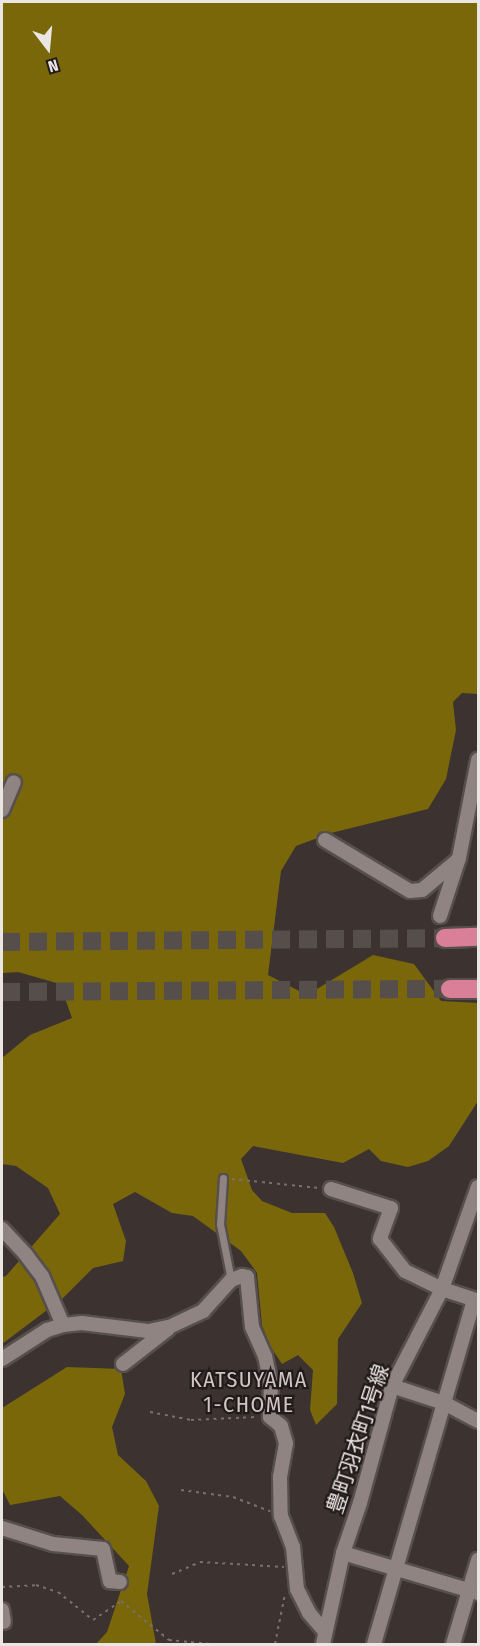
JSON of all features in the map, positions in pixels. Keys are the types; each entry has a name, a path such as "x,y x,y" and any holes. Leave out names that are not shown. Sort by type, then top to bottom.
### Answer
{"highway":[{"path":"445,938 478,937"},
{"path":"450,989 478,988"}],"street":[{"path":"440,916 459,858 478,760"},
{"path":"2,810 14,782"},
{"path":"325,840 410,891 422,890 459,858"},
{"name":"豊町羽衣町1号線","path":"323,1644 324,1630 343,1553 360,1503 392,1386 442,1289 478,1187"},
{"path":"331,1189 391,1208 380,1239 405,1271 442,1289 476,1300 374,1644"},
{"path":"2,1229 42,1276 63,1325"},
{"path":"123,1364 169,1328 203,1311 231,1280 242,1276 247,1277 252,1327 265,1356 271,1384 270,1417 281,1426 286,1443 280,1477 281,1516 293,1547 297,1589 309,1613 324,1630"},
{"path":"2,1359 47,1330 63,1325 82,1323 148,1331 169,1328"},
{"path":"392,1386 444,1403 478,1421"},
{"path":"2,1528 53,1544 103,1549 110,1581 120,1582"},
{"path":"343,1553 474,1592"},
{"path":"453,1644 474,1592 478,1560"}],"lane":[{"path":"223,1178 220,1224 231,1280"}],"path":[{"path":"223,1178 331,1189"},
{"path":"150,1412 191,1420 270,1417"},
{"path":"181,1490 233,1497 281,1516"},
{"path":"172,1574 200,1562 296,1568"},
{"path":"2,1587 36,1585 58,1592 93,1620 121,1601 169,1640 211,1644"},
{"path":"274,1644 286,1590 297,1589"}],"shaded area":[{"path":"2,2 478,2 478,694 462,693 453,702 456,730 446,779 428,809 331,833 296,846 281,871 268,975 307,995 373,955 414,964 441,1001 478,1003 478,1101 449,1146 428,1161 408,1167 381,1161 369,1149 343,1163 253,1146 241,1159 252,1190 262,1201 292,1213 325,1213 334,1227 353,1273 362,1303 338,1339 337,1404 316,1425 310,1410 313,1370 298,1355 282,1364 270,1346 262,1325 257,1273 241,1251 193,1216 172,1213 135,1192 113,1204 126,1241 123,1261 93,1268 63,1298 2,1344 2,1277 6,1276 60,1214 48,1188 16,1166 2,1164 2,1058 30,1035 72,1018 60,984 18,972 2,973"},
{"path":"67,1367 121,1369 125,1394 112,1427 118,1455 146,1481 159,1506 147,1594 156,1644 96,1644 107,1632 129,1566 82,1515 60,1496 10,1505 2,1489 2,1408"}],"tunnel":[{"path":"2,942 445,938"},
{"path":"2,992 450,989"}],"district":[{"name":"KATSUYAMA 1-CHOME","path":"249,1392"}]}
